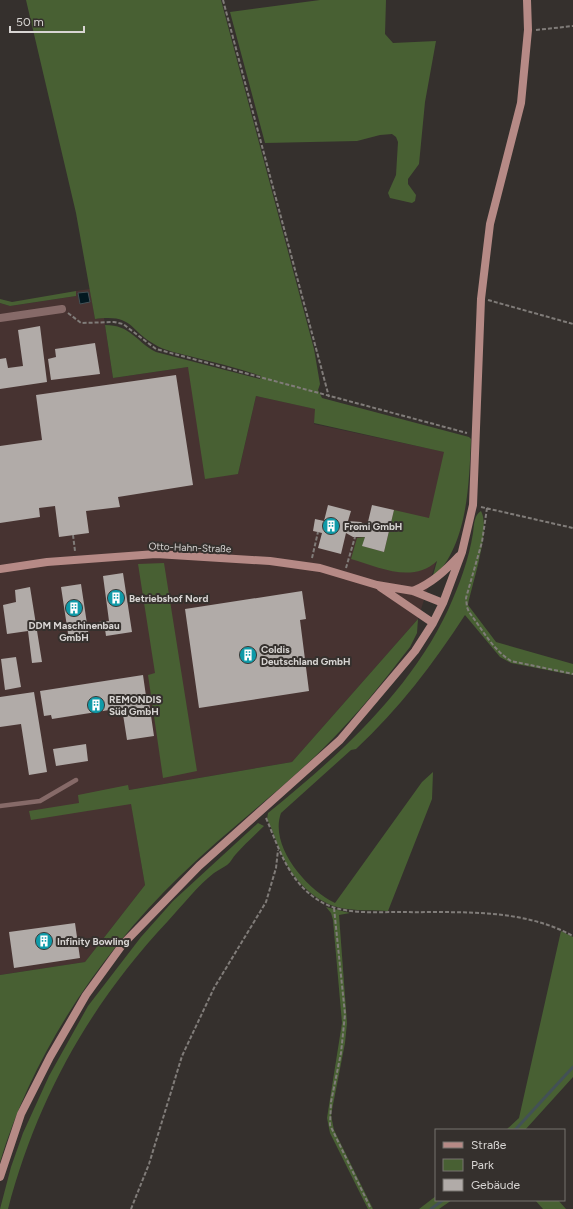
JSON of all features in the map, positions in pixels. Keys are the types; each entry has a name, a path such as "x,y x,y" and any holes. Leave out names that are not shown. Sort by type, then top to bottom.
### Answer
{"street":[{"path":"0,1177 21,1114 50,1057 86,995 123,944 199,866 340,740 415,651 433,623 443,603 462,552 473,505 474,433 481,299 490,224 521,103 528,30 527,0"},
{"path":"0,318 62,309"},
{"path":"413,591 425,586 446,571 462,552"},
{"name":"Otto-Hahn-Straße","path":"0,569 47,562 156,554 270,561 310,567 378,585"},
{"path":"378,585 413,591 443,603"},
{"path":"378,585 433,623"}],"lane":[{"path":"0,806 40,801 76,780"}],"path":[{"path":"223,0 329,397"},
{"path":"528,30 573,26"},
{"path":"481,299 573,324"},
{"path":"62,309 81,322 114,322 124,324 156,349 329,397 463,432 474,433"},
{"path":"473,505 573,528"},
{"path":"487,508 482,542 466,598 466,606 469,612 494,646 503,656 511,661 573,674"},
{"path":"310,567 318,532"},
{"path":"73,535 76,560"},
{"path":"344,575 355,537"},
{"path":"262,810 278,850 293,877 318,900 334,908 378,912 517,916 556,926 573,936"},
{"path":"131,1209 149,1164 182,1056 214,988 266,902 276,868 278,850"},
{"path":"334,908 345,1014 341,1053 329,1117 333,1133 371,1209"}],"shaded area":[{"path":"90,289 95,319 104,318 113,378 188,367 238,474 256,396 316,409 314,424 459,455 449,520 418,619 292,762 129,790 145,885 85,962 0,975 0,303 10,306 76,296 76,291"}],"green space":[{"path":"26,0 221,0 314,349 320,384 318,390 322,398 469,437 471,439 467,494 460,532 453,550 444,565 432,579 437,561 427,568 417,572 406,573 395,572 351,559 357,538 365,537 363,546 384,552 394,510 429,518 444,452 314,423 315,409 256,396 238,474 205,479 188,367 113,378 105,325 114,326 127,331 156,352 260,379 261,376 176,353 163,348 154,344 124,321 107,318 95,319 76,213"},
{"path":"320,0 386,0 385,34 393,43 436,41 425,102 419,164 408,179 408,184 416,195 415,201 412,203 390,198 388,193 396,175 398,142 396,137 392,134 380,135 357,141 265,143 230,12"},
{"path":"76,291 76,296 10,306 0,303 0,299 12,302"},
{"path":"481,511 484,530 480,557 468,605 496,642 573,664 573,675 511,663 500,657 465,615 441,651 387,718 356,749 351,750 281,813 279,826 280,839 285,852 302,877 313,888 335,903 422,782 433,772 432,799 388,911 357,910 337,907 318,898 295,877 282,854 267,819 268,813 294,792 345,746 392,696 413,669 432,640 452,601 466,562 474,524"},
{"path":"164,563 197,771 163,778 148,675 155,673 138,564"},
{"path":"418,619 417,633 410,647 350,720 302,768 180,876 123,938 96,972 50,1045 30,1083 0,1162 0,975 85,962 145,885 131,804 31,820 29,811 79,803 78,795 128,785 129,790 292,762"},
{"path":"258,823 264,826 239,850 228,864 202,883 190,896 140,953 114,986 91,1020 51,1091 34,1129 20,1168 8,1209 0,1209 11,1167 23,1133 49,1076 88,1006 141,937 173,901"},
{"path":"326,907 350,913 339,915 347,1023 345,1043 331,1115 334,1130 373,1209 368,1209 330,1133 327,1118 342,1023 333,920 331,913"},
{"path":"561,931 573,937 573,1077 526,1129 507,1129 519,1118"},
{"path":"435,1197 435,1201 451,1201 439,1209 419,1209"},
{"path":"536,1201 559,1201 566,1209 543,1209"}],"water":[{"path":"88,292 90,302 80,304 78,293"}],"building":[{"path":"40,326 47,382 0,389 0,359 6,358 8,368 23,366 18,330"},
{"path":"95,343 100,374 51,380 48,359 56,357 55,349"},
{"path":"176,375 193,485 118,497 120,507 86,511 89,533 59,537 55,506 39,508 40,517 0,523 0,446 42,440 36,395"},
{"path":"328,505 351,511 348,521 361,522 367,526 372,505 394,510 384,552 362,546 365,537 353,537 346,533 341,554 318,548 322,533 313,531 315,519 324,521"},
{"name":"Betriebshof Nord","path":"123,573 132,632 106,636 105,629 99,630 98,622 109,621 103,576"},
{"name":"DDM Maschinenbau GmbH","path":"81,584 89,637 69,640 61,587"},
{"path":"30,587 42,662 32,663 28,631 7,634 3,605 16,602 15,590"},
{"name":"Coldis Deutschland GmbH","path":"302,591 306,619 300,620 309,691 199,708 185,609"},
{"path":"16,657 21,687 5,690 1,659"},
{"name":"REMONDIS Süd GmbH","path":"143,675 154,736 127,740 122,708 52,719 51,715 44,716 40,691"},
{"path":"34,692 47,772 29,775 21,724 0,727 0,697"},
{"path":"86,744 88,761 56,766 53,749"},
{"name":"Infinity Bowling","path":"75,923 80,958 14,968 9,932"}],"waterway":[{"path":"516,1129 573,1067"},
{"path":"431,1209 442,1201"}],"place":[{"name":"Fromi GmbH","path":"331,526"},
{"name":"Betriebshof Nord","path":"116,598"},
{"name":"DDM Maschinenbau GmbH","path":"74,608"},
{"name":"Coldis Deutschland GmbH","path":"248,655"},
{"name":"REMONDIS Süd GmbH","path":"96,705"},
{"name":"Infinity Bowling","path":"44,941"}]}
